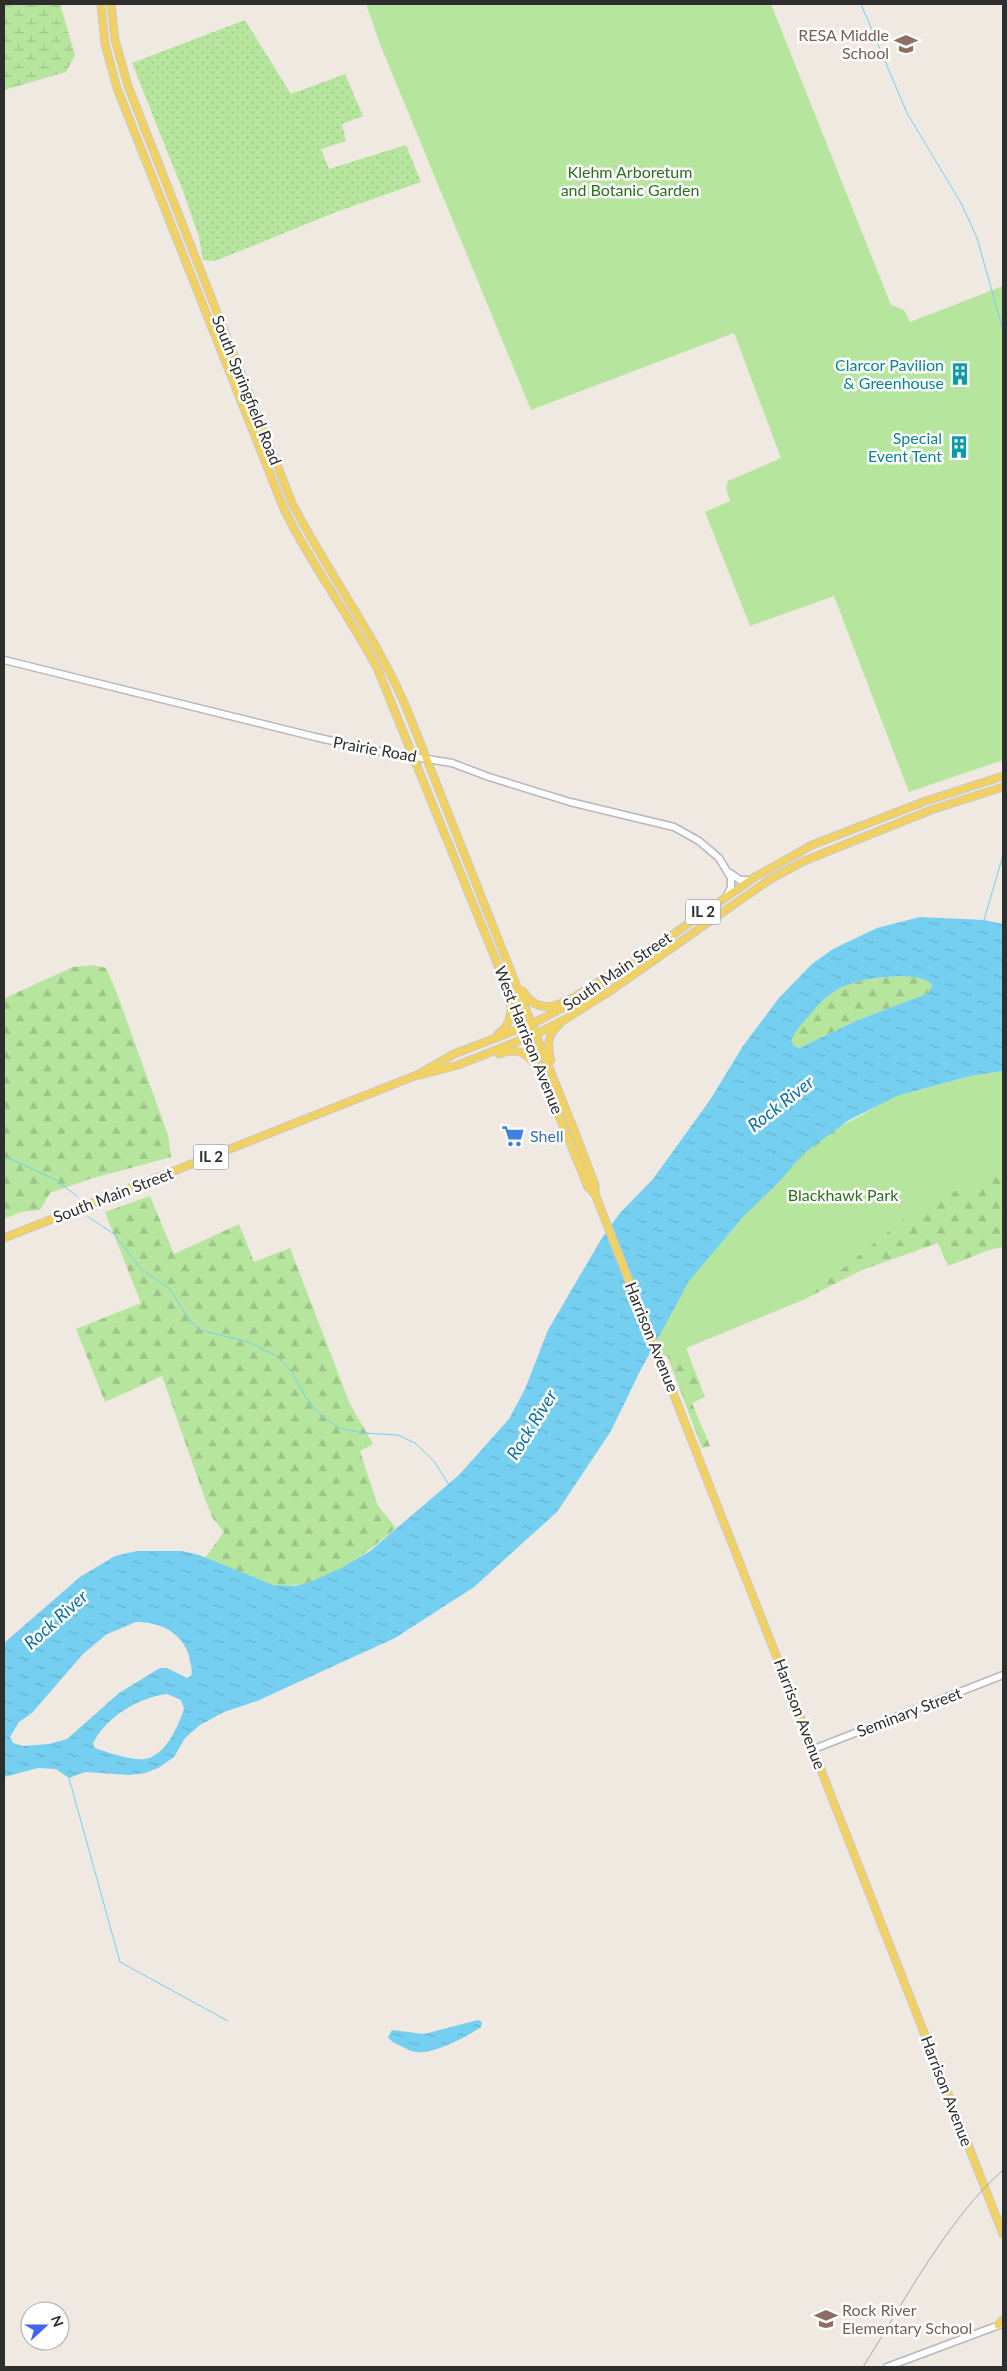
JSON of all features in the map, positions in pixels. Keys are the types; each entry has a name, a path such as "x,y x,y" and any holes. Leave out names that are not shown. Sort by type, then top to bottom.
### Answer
{"main road":[{"name":"South Springfield Road","path":"101,4 105,44 117,88 283,507 309,558 371,656 414,756"},
{"name":"South Springfield Road","path":"111,4 115,40 128,86 292,503 311,539 387,666 426,758"},
{"name":"West Harrison Avenue","path":"414,756 588,1187 595,1194"},
{"name":"West Harrison Avenue","path":"426,758 573,1127 595,1185 595,1194"},
{"name":"South Main Street","path":"4,1238 417,1075 448,1057 532,1024 585,996 750,880 780,862 838,834 954,791 1003,776"},
{"name":"South Main Street","path":"417,1075 437,1072 527,1038 564,1020 597,1000 769,880 792,867 838,846 986,792 1003,788"},
{"path":"479,917 511,1007 507,1025 488,1041"},
{"path":"512,972 529,1000 538,1006 547,1007 558,1005 599,980 622,971"},
{"path":"564,1020 551,1032 548,1052 570,1108 573,1127"},
{"path":"437,1072 458,1070 503,1052 517,1050 532,1061 544,1079"},
{"name":"Harrison Avenue","path":"595,1194 1003,2234"}],"street":[{"name":"Prairie Road","path":"4,660 315,737 378,751 452,763 489,777 570,802 674,827 709,848 729,872 740,880 750,880"},
{"path":"727,896 731,887 729,872"},
{"name":"Seminary Street","path":"814,1750 1003,1675"},
{"path":"887,2367 1002,2323"}],"green space":[{"path":"4,4 60,4 75,55 66,72 4,90"},
{"name":"Klehm Arboretum and Botanic Garden","path":"366,4 771,4 891,305 904,310 910,322 1003,286 1003,760 909,792 834,596 750,626 705,512 730,501 726,488 728,481 781,458 734,333 531,410 380,44"},
{"path":"245,20 291,94 345,74 363,116 342,124 346,141 321,149 329,169 406,145 421,182 336,212 215,261 203,260 199,237 183,191 132,63"},
{"path":"92,965 106,968 116,991 168,1135 171,1157 90,1179 50,1193 40,1210 21,1212 4,1219 4,996 5,998 73,967"},
{"path":"901,976 926,980 932,985 930,993 858,1020 799,1048 794,1046 791,1041 798,1027 832,993 842,987 864,980"},
{"name":"Blackhawk Park","path":"1003,1071 1003,1247 989,1250 948,1266 938,1243 862,1270 805,1299 686,1348 705,1397 692,1403 710,1446 702,1448 659,1334 689,1281 705,1260 803,1154 832,1131 897,1096"},
{"name":"Blackhawk Park","path":"1003,1071 1003,1172 924,1203 805,1299 664,1357 657,1339 689,1281 744,1216 808,1151 881,1103 897,1096 970,1076"},
{"path":"150,1196 174,1254 239,1224 254,1262 290,1248 350,1404 373,1444 360,1451 378,1506 396,1528 355,1560 323,1577 307,1583 290,1586 273,1585 247,1578 205,1558 224,1532 212,1517 162,1376 105,1402 76,1329 141,1303 105,1212"}],"water":[{"name":"Rock River","path":"920,917 984,920 1003,924 1003,1071 970,1076 897,1096 849,1120 803,1154 777,1184 744,1216 689,1281 639,1373 611,1431 557,1512 474,1587 395,1638 257,1701 224,1712 200,1725 185,1738 174,1757 158,1768 145,1773 129,1775 85,1772 69,1778 56,1769 38,1768 4,1777 4,1643 80,1577 115,1556 137,1551 182,1551 199,1555 273,1585 295,1586 310,1582 341,1568 370,1551 459,1475 509,1419 525,1389 548,1330 602,1238 620,1213 653,1179 710,1100 743,1046 779,998 812,964 833,949 877,928","holes":["901,976 926,980 932,985 929,993 858,1020 799,1048 794,1046 791,1041 799,1028 823,1000 832,993 842,987 864,980","136,1622 161,1626 175,1635 186,1648 192,1671 191,1676 187,1678 167,1668 160,1668 119,1693 67,1739 49,1744 23,1746 13,1743 10,1737 19,1722 32,1713 83,1654 107,1634","167,1694 181,1700 184,1709 165,1747 152,1757 145,1759 133,1759 95,1748 93,1744 98,1735 114,1718 134,1704"]},
{"path":"478,2020 482,2022 481,2027 458,2040 431,2051 413,2052 393,2042 388,2037 392,2030 424,2034"}],"waterway":[{"path":"861,4 907,113 961,203 977,238 1003,330"},
{"path":"984,920 1003,855"},
{"path":"4,1156 56,1180 78,1197"},
{"path":"87,1216 114,1234 141,1269 170,1289 190,1321 200,1330 249,1342 278,1357 292,1372 305,1396 319,1414 339,1428 363,1433 398,1435 415,1443 434,1461 449,1485"},
{"path":"69,1778 120,1962 228,2021"}],"railway":[{"path":"863,2367 945,2237 963,2212 1003,2170"}],"place":[{"name":"RESA Middle School","path":"906,44"},
{"name":"Clarcor Pavilion & Greenhouse","path":"960,374"},
{"name":"Special Event Tent","path":"959,447"},
{"name":"Shell","path":"513,1136"},
{"name":"Rock River Elementary School","path":"826,2319"}]}
